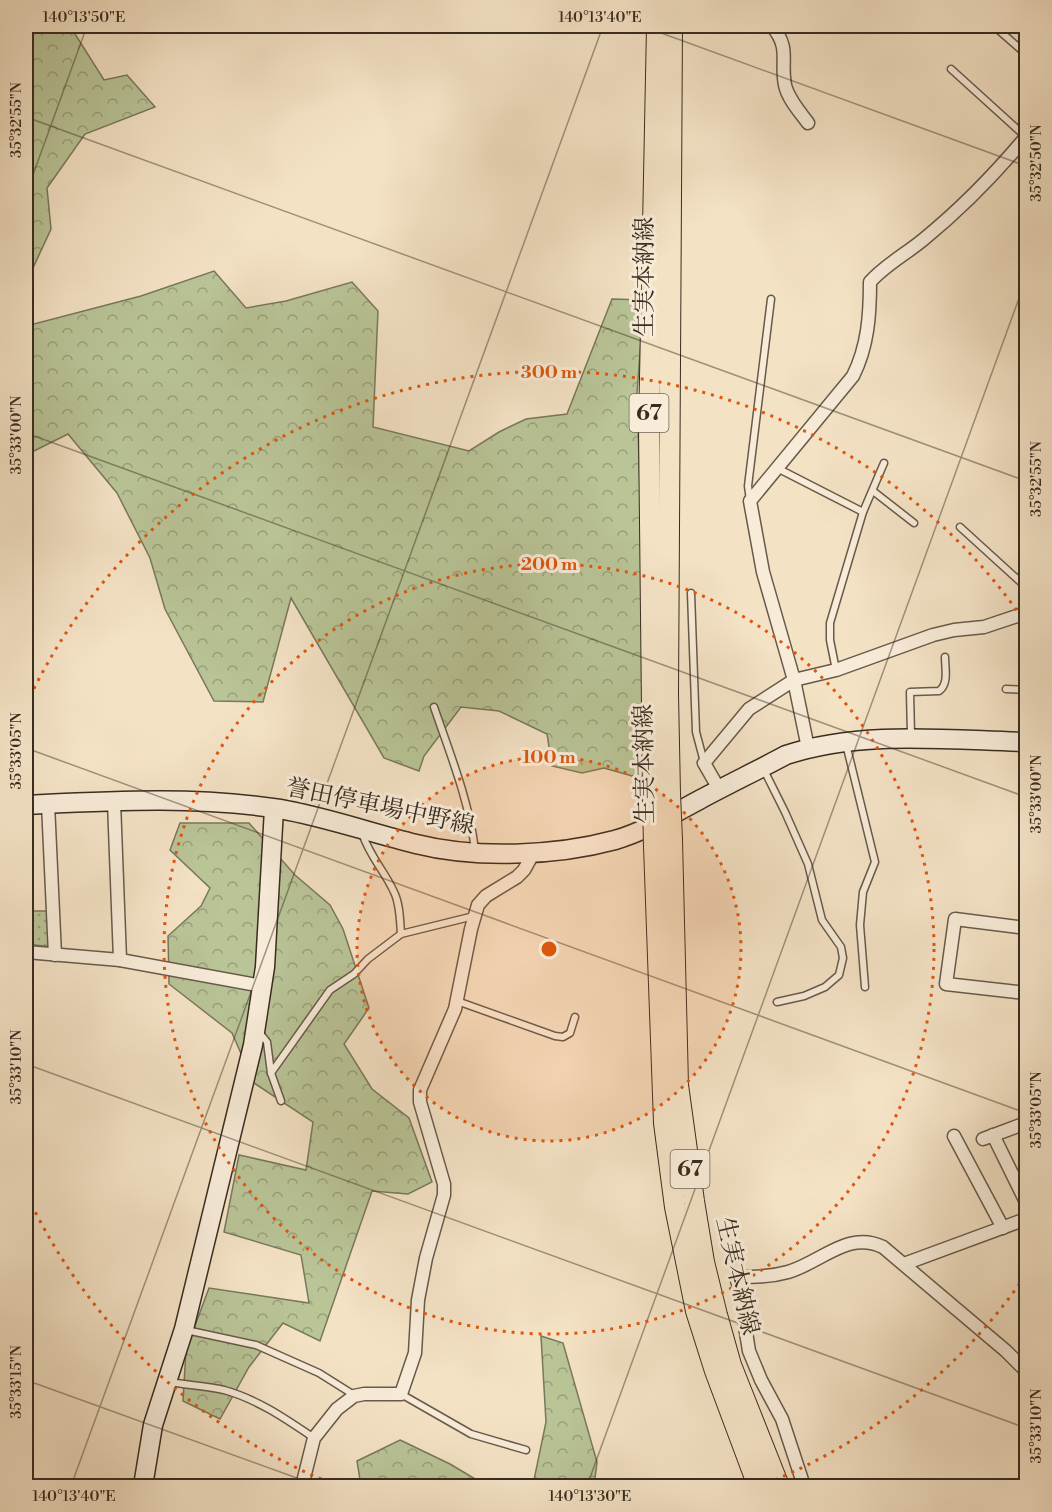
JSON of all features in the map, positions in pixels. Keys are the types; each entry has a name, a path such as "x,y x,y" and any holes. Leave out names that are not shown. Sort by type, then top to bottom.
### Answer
{"main road":[{"name":"生実本納線","path":"657,26 649,428 662,797 664,1113 675,1207 696,1311 715,1371 758,1486"},
{"name":"生実本納線","path":"662,797 668,682 672,26"},
{"name":"誉田停車場中野線","path":"26,805 147,800 215,802 274,809 418,845 475,853 534,852 604,842 641,831 786,755 808,748 845,741 1026,742"},
{"path":"143,1486 153,1425 184,1329 255,1029 265,967 274,809"},
{"name":"生実本納線","path":"663,843 678,1085 698,1221 717,1315 731,1365 779,1486"}],"street":[{"path":"772,26 783,41 785,51 782,92 808,123"},
{"path":"808,748 794,680 763,572 750,501 853,376 867,336 870,282 972,197 1026,137"},
{"path":"719,789 704,763 749,709 794,680 836,670 933,635 984,627 1026,613"},
{"path":"114,801 120,960"},
{"path":"48,804 56,955"},
{"path":"302,1486 314,1438 337,1409 354,1396 401,1394 415,1353 418,1300 426,1258 444,1196 444,1184 420,1102 420,1090 455,1009 478,905 486,896 518,877 534,852"},
{"path":"1026,928 955,919 946,984 1026,993"},
{"path":"26,952 120,960 262,986"},
{"path":"1026,1123 988,1137 1026,1202"},
{"path":"954,1136 1003,1228"},
{"path":"904,1264 1026,1219"},
{"path":"804,1486 782,1419 761,1380 749,1351 745,1306 736,1277 760,1277 787,1272 807,1265 845,1245 863,1240 883,1247 1006,1351 1026,1371"}],"lane":[{"path":"994,26 1026,54"},
{"path":"951,69 1026,137"},
{"path":"750,501 748,486 771,299"},
{"path":"836,670 830,640 830,623 863,512 884,463"},
{"path":"777,468 863,512"},
{"path":"873,491 914,523"},
{"path":"960,527 1026,587"},
{"path":"691,593 696,732 704,763"},
{"path":"911,740 910,692 944,689 945,657"},
{"path":"1006,689 1026,690"},
{"path":"434,707 459,777 475,853"},
{"path":"845,741 875,862 863,892 860,925 865,987"},
{"path":"763,767 808,864 822,920 841,947 843,958 839,975 825,987 804,996 777,1002"},
{"path":"361,829 368,850 394,892 401,934"},
{"path":"271,1073 330,990 354,974 368,959 401,934 474,916"},
{"path":"457,1001 555,1036 563,1037 570,1033 575,1017"},
{"path":"255,1029 263,1035 267,1042 271,1073 281,1101"},
{"path":"184,1329 256,1345 319,1373 354,1396"},
{"path":"167,1382 225,1390 280,1414 314,1438"},
{"path":"401,1394 471,1434 526,1450"}],"green space":[{"path":"26,26 70,26 104,80 127,75 155,107 85,134 47,188 51,229 32,270 26,271"},
{"path":"214,271 246,308 286,301 352,282 378,311 373,427 469,451 499,432 526,419 567,414 612,299 644,300 637,393 645,661 657,783 604,768 582,773 552,766 547,734 499,711 461,707 424,756 419,771 384,758 291,598 263,702 214,701 165,609 150,558 117,493 68,434 26,455 26,326 141,296"},
{"path":"180,823 249,823 295,875 330,905 343,929 369,1008 344,1044 372,1089 409,1118 432,1182 408,1194 372,1191 320,1341 283,1323 249,1367 220,1419 183,1401 186,1350 209,1288 309,1303 301,1255 224,1232 239,1155 306,1170 313,1122 254,1083 232,1033 169,984 168,936 201,906 210,888 170,850"},
{"path":"26,911 51,911 52,947 26,944"},
{"path":"541,1336 563,1343 597,1462 594,1486 521,1486 534,1480 546,1422"},
{"path":"400,1440 450,1464 487,1486 361,1486 357,1461"}]}
